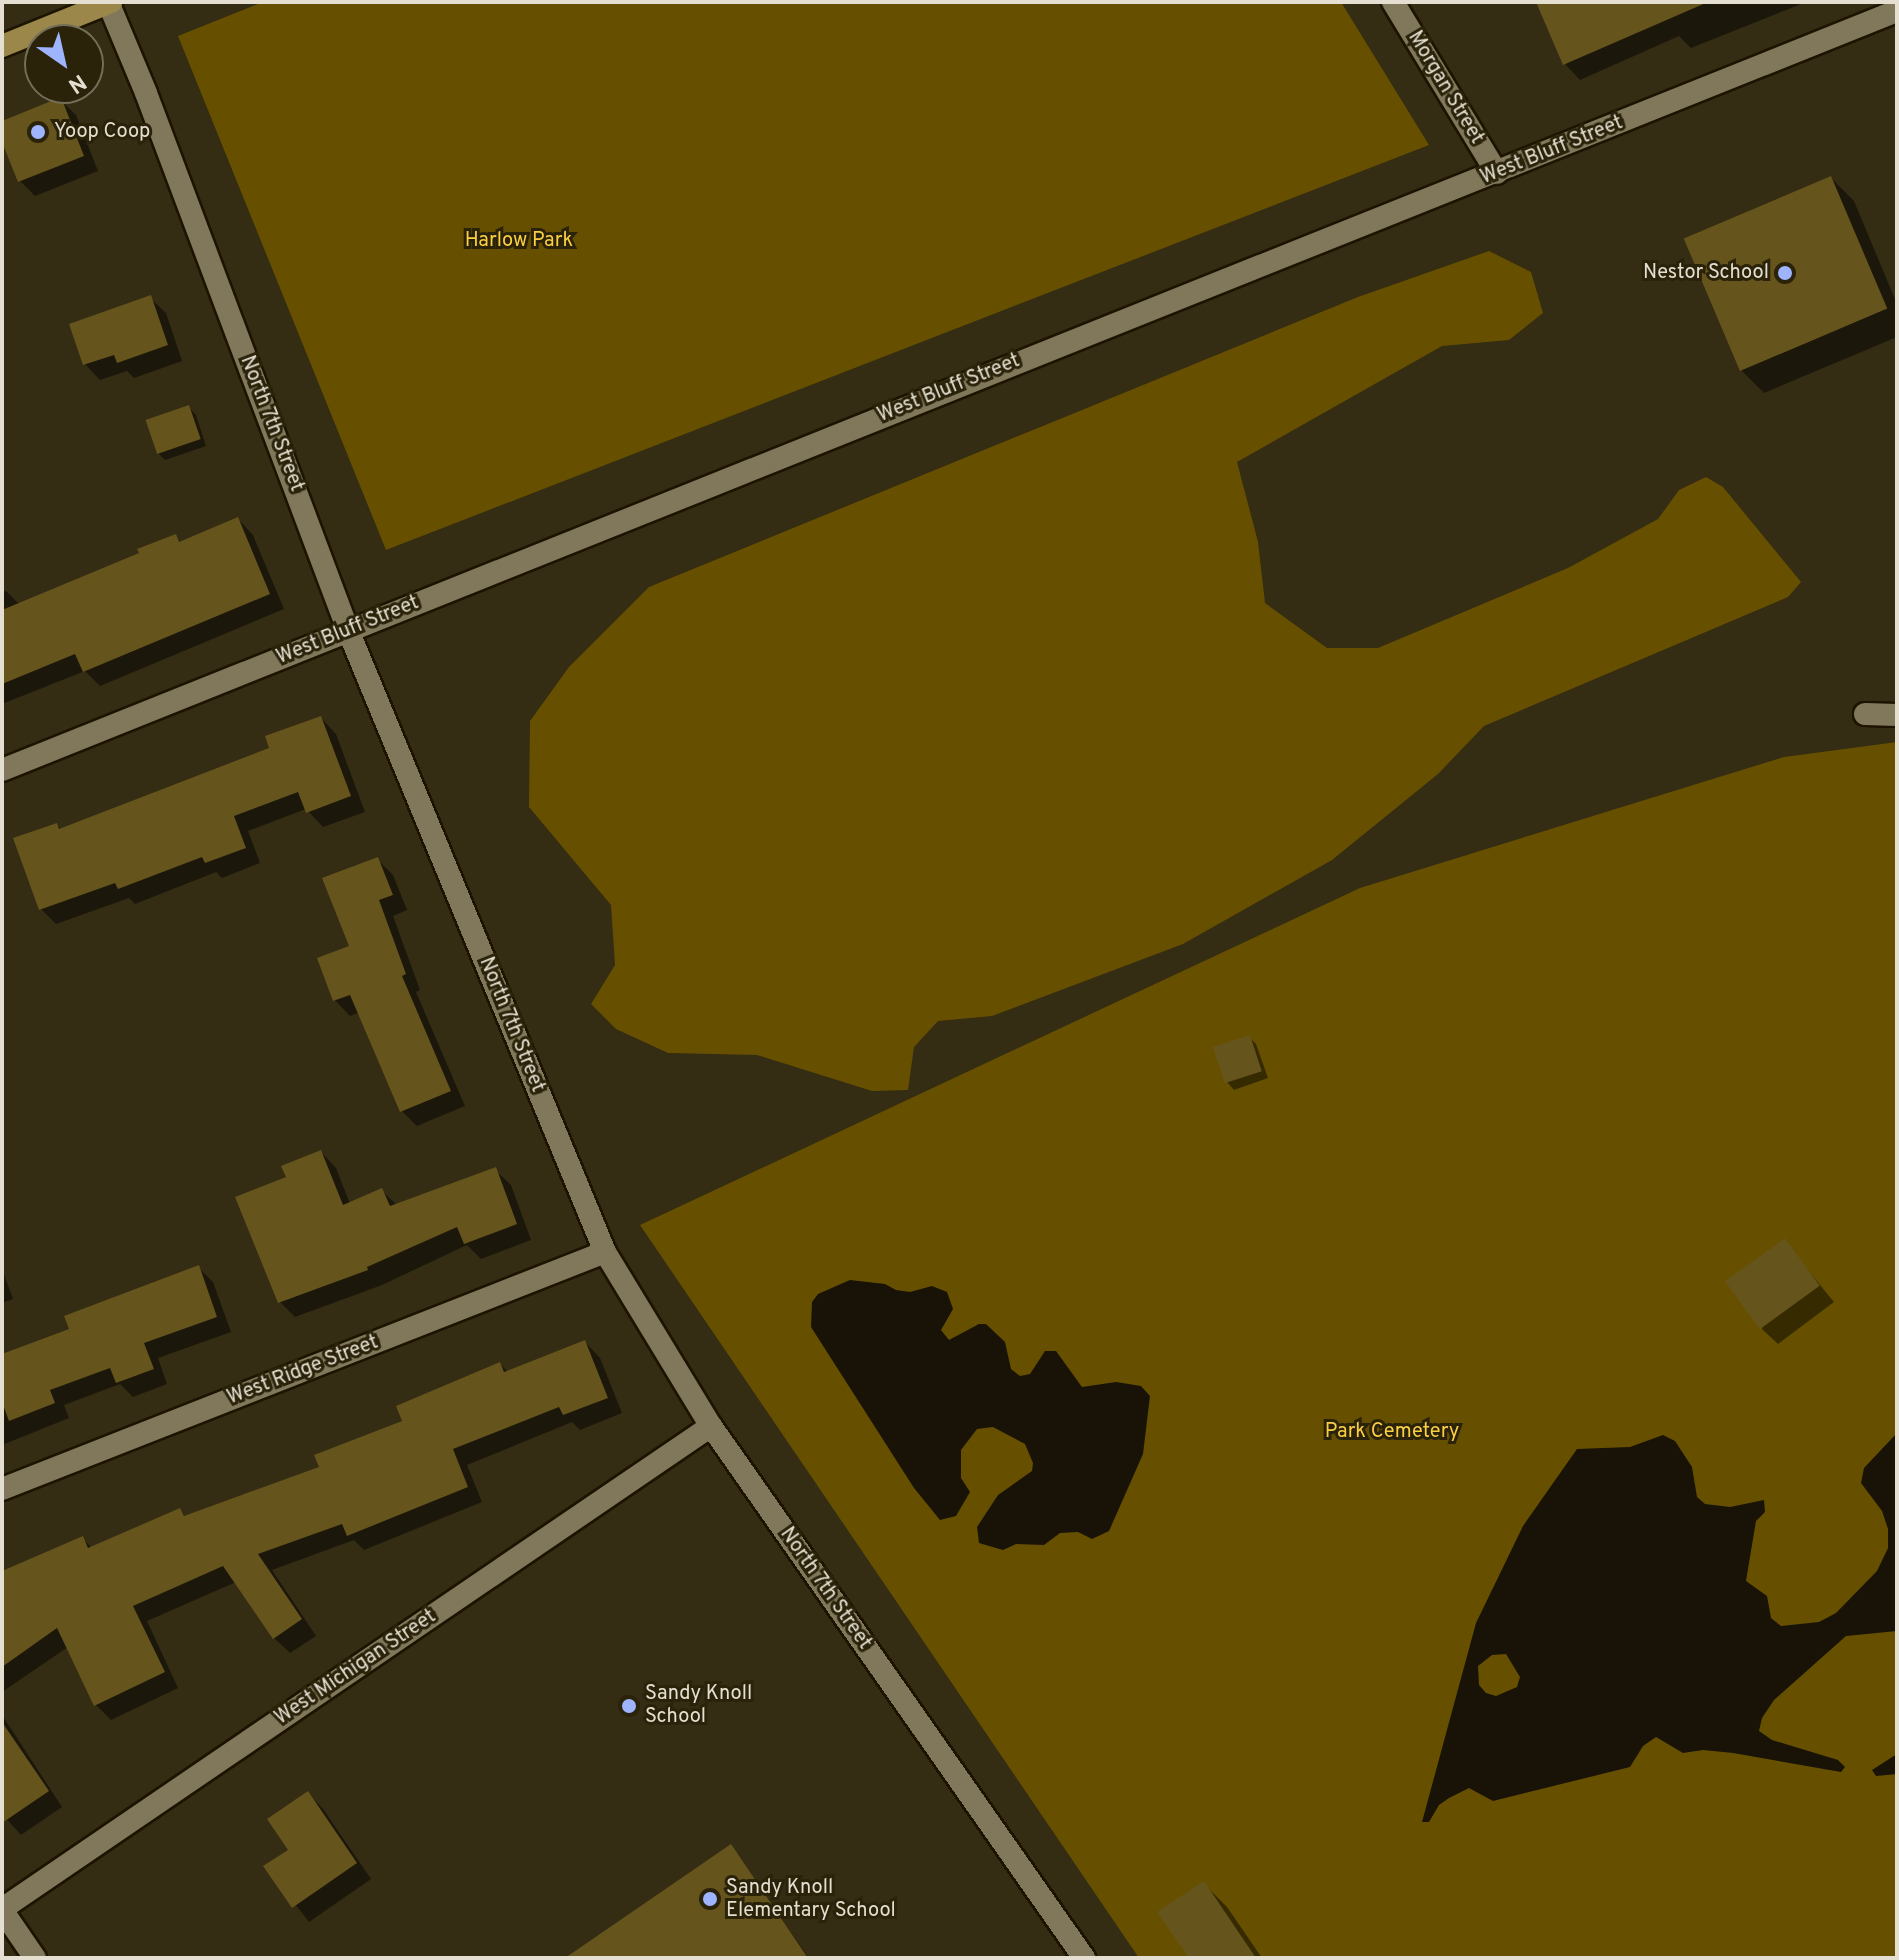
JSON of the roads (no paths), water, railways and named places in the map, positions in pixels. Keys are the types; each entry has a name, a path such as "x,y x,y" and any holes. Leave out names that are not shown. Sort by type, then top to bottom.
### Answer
{"main road":[{"path":"2,46 109,2"}],"street":[{"name":"North 7th Street","path":"109,2 348,630 605,1252 711,1426 1084,1958"},
{"name":"Morgan Street","path":"1393,2 1497,173"},
{"name":"West Bluff Street","path":"2,770 1897,11"},
{"path":"1865,714 1897,715"},
{"name":"West Ridge Street","path":"2,1489 605,1252"},
{"name":"West Michigan Street","path":"2,1910 711,1426"},
{"path":"2,1910 35,1958"}],"place":[{"name":"Yoop Coop","path":"38,132"},
{"name":"Nestor School","path":"1785,273"},
{"name":"Sandy Knoll School","path":"629,1706"},
{"name":"Sandy Knoll Elementary School","path":"710,1899"}],"park label":[{"name":"Harlow Park","path":"519,241"},
{"name":"Park Cemetery","path":"1392,1432"}]}
